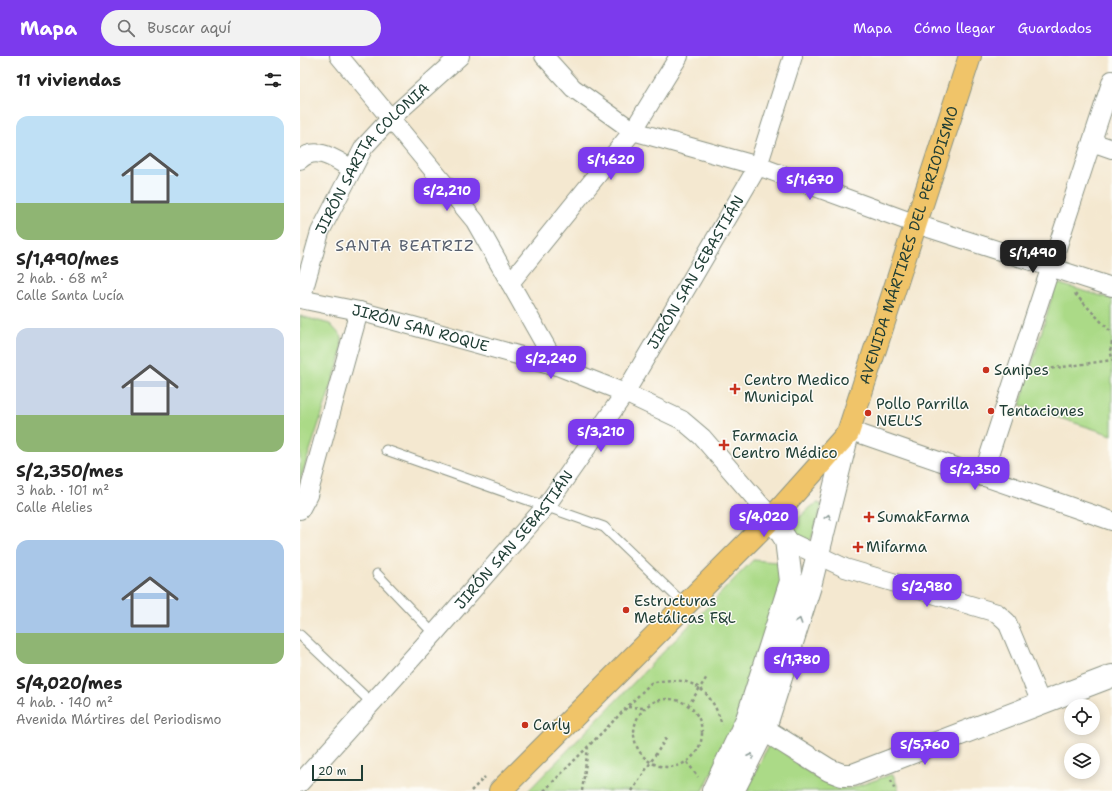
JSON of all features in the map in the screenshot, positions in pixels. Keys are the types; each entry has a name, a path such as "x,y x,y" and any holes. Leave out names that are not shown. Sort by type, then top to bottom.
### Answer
{"main road":[{"name":"AVENIDA MÁRTIRES DEL PERIODISMO","path":"500,791 772,518 849,432 970,56"}],"street":[{"path":"339,56 475,221 557,366"},
{"name":"JIRÓN SARITA COLONIA","path":"300,299 320,232 364,147 390,119 460,56"},
{"path":"544,56 573,88 633,131 758,166 916,224 1112,287"},
{"path":"510,283 633,131 679,56"},
{"name":"JIRÓN SAN SEBASTIÁN","path":"300,783 434,634 546,506 625,393 758,166 793,56"},
{"path":"982,477 1112,80"},
{"path":"1092,142 1112,149"},
{"path":"300,160 310,153 320,152 352,169"},
{"name":"JIRÓN SAN ROQUE","path":"300,299 359,311 557,366 625,393 682,420 702,437 772,518"},
{"path":"300,510 308,495 359,311"},
{"path":"849,432 1112,521"},
{"name":"AVENIDA MÁRTIRES DEL PERIODISMO","path":"756,723 819,555 849,432"},
{"path":"733,791 756,723 791,581 786,540 772,518"},
{"path":"786,540 845,568 997,613 1007,622 1041,703"},
{"path":"756,723 829,770 842,775 853,775 1112,676"},
{"path":"707,787 756,723"}],"lane":[{"path":"386,450 604,527 685,605"},
{"path":"376,574 434,634"},
{"path":"300,635 372,703"}],"path":[{"path":"1071,289 1112,333"},
{"path":"1112,342 1110,350 1112,356"},
{"path":"1016,374 1112,360"},
{"path":"688,706 707,677"},
{"path":"544,791 651,683 667,679 681,680 705,691 713,702 720,716 722,731"},
{"path":"661,700 680,701 694,712 702,729 699,747 687,762 673,767 665,767 651,763 638,750 634,732 637,719 645,708 661,700"},
{"path":"627,707 645,708"},
{"path":"632,791 668,738"},
{"path":"582,791 588,748"},
{"path":"687,762 707,787"}],"green space":[{"path":"1056,283 1112,299 1112,435 1020,405"},
{"path":"300,316 330,324 342,337 341,356 300,481"},
{"path":"818,503 822,505 812,537 809,541 804,541 790,526 812,506"},
{"path":"753,560 776,562 786,577 746,701 703,791 528,791"},
{"path":"770,742 809,772 830,784 841,788 852,788 893,774 899,791 746,791"}],"place":[{"name":"Sanipes","path":"986,370"},
{"name":"Centro Medico Municipal","path":"735,389"},
{"name":"Tentaciones","path":"991,411"},
{"name":"Pollo Parrilla NELL'S","path":"868,413"},
{"name":"Farmacia Centro Médico","path":"724,445"},
{"name":"SumakFarma","path":"869,517"},
{"name":"Mifarma","path":"858,547"},
{"name":"Estructuras Metálicas F&L","path":"626,610"},
{"name":"Carly","path":"525,725"}],"district":[{"name":"SANTA BEATRIZ","path":"405,245"}]}
